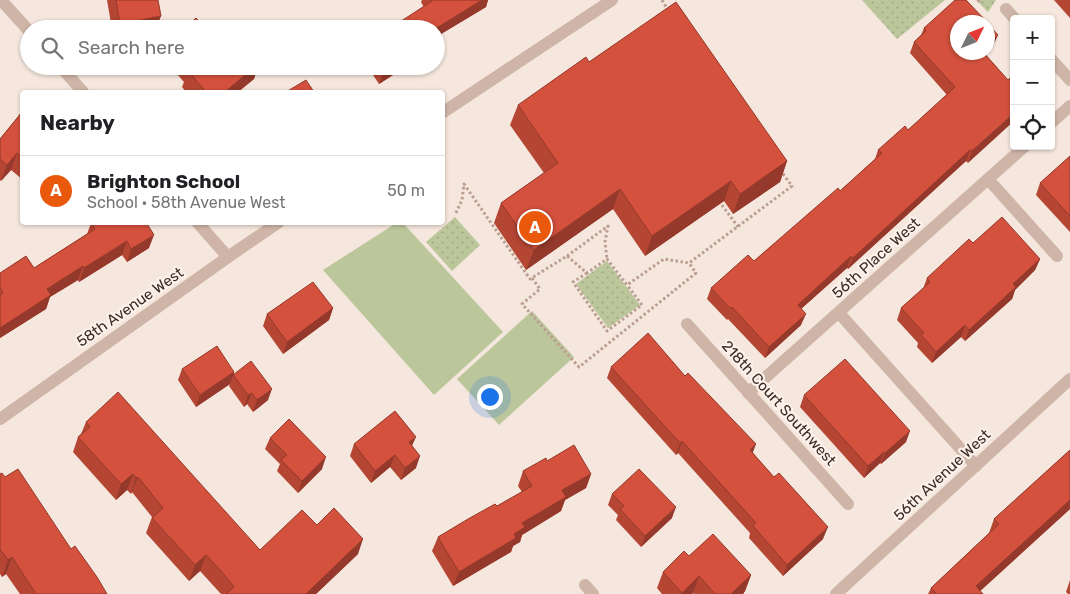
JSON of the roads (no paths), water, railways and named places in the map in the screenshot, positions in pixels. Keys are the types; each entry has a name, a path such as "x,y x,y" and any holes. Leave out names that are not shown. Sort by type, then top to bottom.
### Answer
{"street":[{"path":"1,0 20,21"},
{"path":"445,112 612,0"},
{"path":"1052,60 1070,80"},
{"path":"68,75 81,90"},
{"path":"1055,119 1070,106"},
{"name":"56th Place West","path":"748,393 839,314 1021,150"},
{"path":"988,179 1057,256"},
{"path":"200,225 228,257"},
{"name":"58th Avenue West","path":"0,419 276,225"},
{"path":"839,314 976,466"},
{"name":"218th Court Southwest","path":"687,324 848,504"},
{"name":"56th Avenue West","path":"836,594 1070,379"}],"place":[{"name":"Brighton School","path":"535,227"}]}
